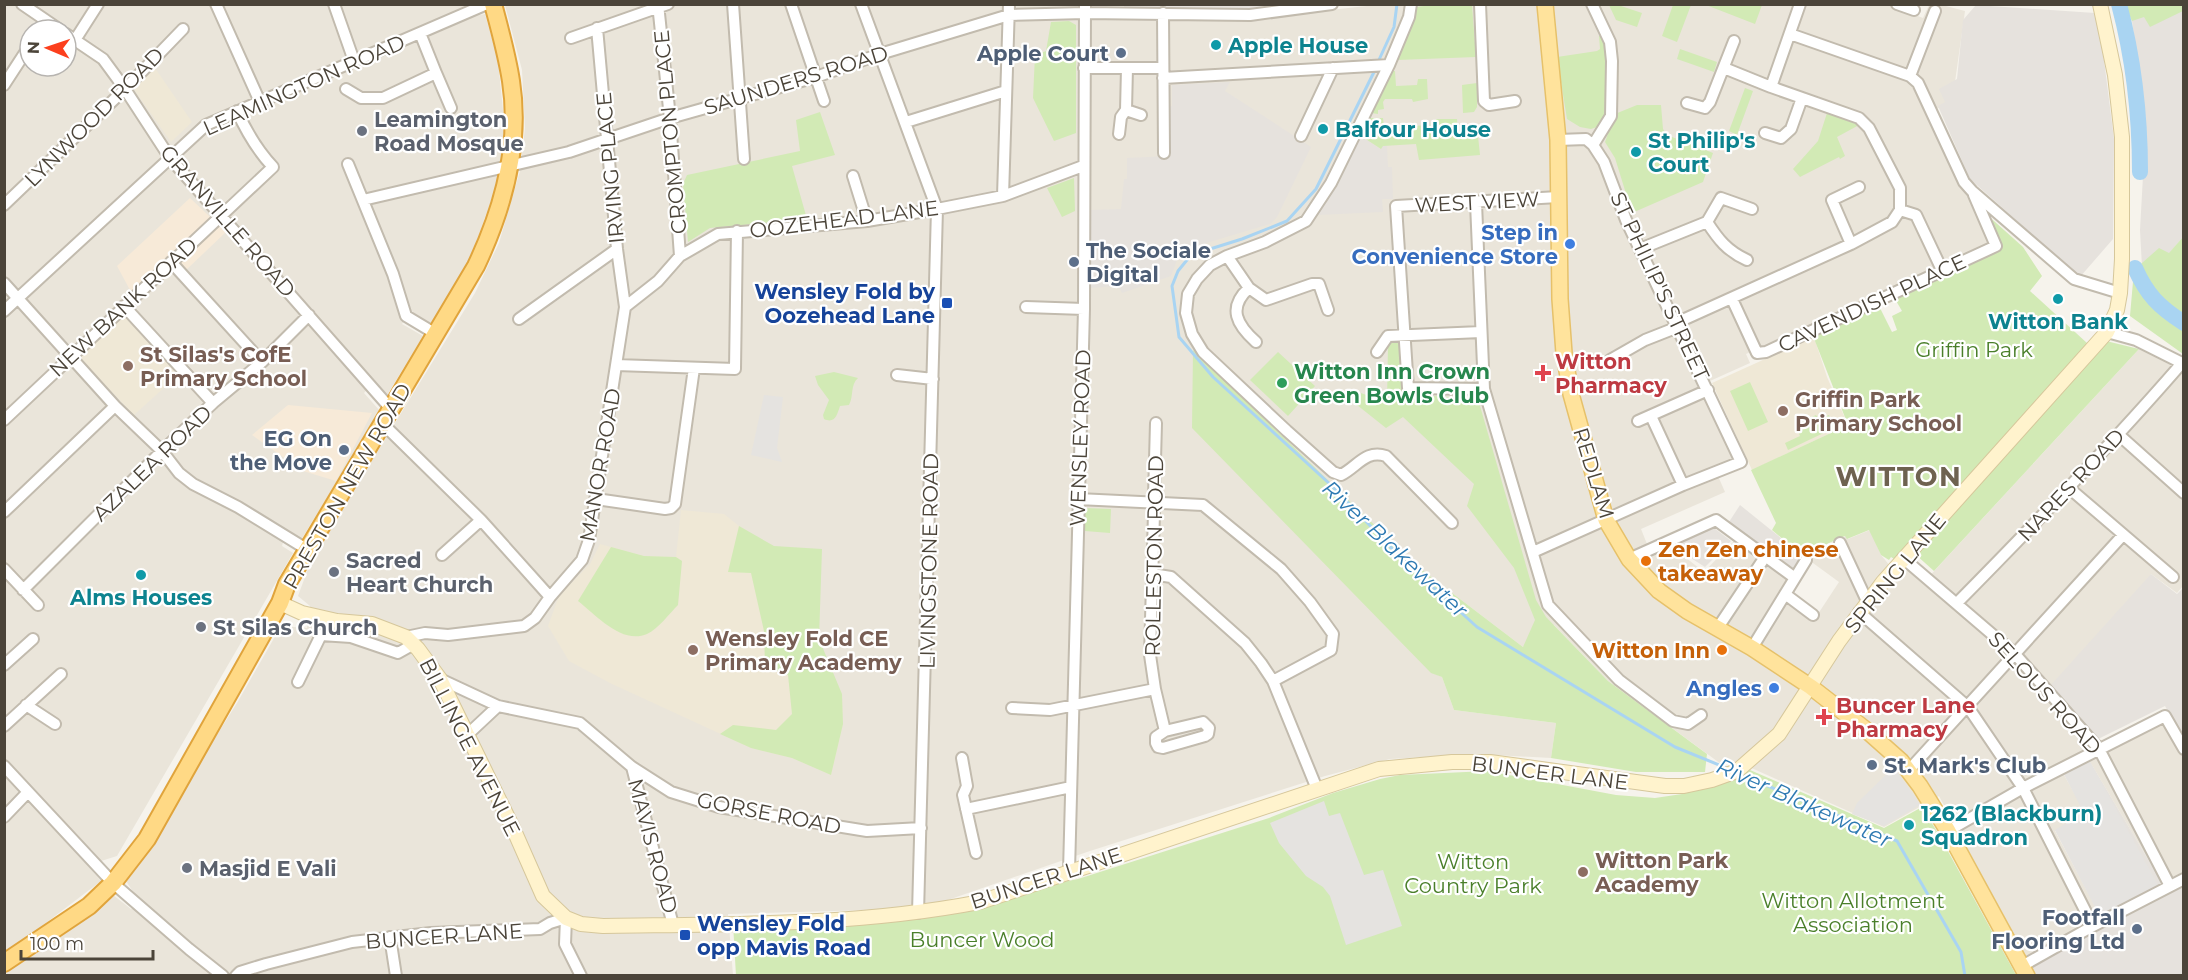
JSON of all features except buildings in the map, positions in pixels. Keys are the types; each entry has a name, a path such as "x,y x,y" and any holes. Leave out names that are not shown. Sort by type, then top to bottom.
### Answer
{"highway":[{"name":"PRESTON NEW ROAD","path":"4,963 89,906 113,883 147,839 280,603 287,584 476,266 489,239 501,200 510,165 514,134 512,83 493,4"}],"main road":[{"name":"REDLAM","path":"1545,4 1558,140 1560,299 1564,353 1570,394 1606,520 1629,559 1659,591 1687,611 1752,648 1811,687 1865,729 1910,770 1948,831 2025,971"},
{"path":"2100,4 2115,75 2122,136 2120,293 2117,310 2107,332"},
{"name":"SPRING LANE","path":"1811,687 1863,606 1903,558 2107,332"},
{"name":"BILLINGE AVENUE","path":"280,603 302,613 337,621 372,624 410,641 440,679 513,828 543,896 566,918"},
{"name":"BUNCER LANE","path":"566,918 581,924 603,926 822,921 918,913 980,902 1379,769 1452,762 1490,762 1627,782 1683,786 1712,780 1737,771 1779,734 1811,687"}],"street":[{"path":"22,4 35,18"},
{"path":"78,28 98,4"},
{"path":"216,4 260,102"},
{"path":"334,4 354,61"},
{"name":"LEAMINGTON ROAD","path":"4,311 206,125 487,4"},
{"path":"733,4 744,159"},
{"path":"791,4 824,101"},
{"path":"861,4 937,208"},
{"name":"SAUNDERS ROAD","path":"363,200 569,152 670,118 816,77 1009,10 1085,9 1250,15 1332,4"},
{"path":"1411,4 1409,17 1380,65 1331,183 1306,221 1265,242 1209,265 1188,294 1186,312 1192,334 1203,352 1333,472 1341,475 1353,469 1365,456 1378,453 1386,456 1452,523"},
{"path":"1480,4 1485,104 1515,101"},
{"path":"1558,140 1586,139 1593,145 1611,116 1610,42 1592,4"},
{"path":"1771,87 1800,4"},
{"path":"1897,4 1914,10"},
{"path":"571,38 662,5"},
{"name":"CROMPTON PLACE","path":"662,5 680,256"},
{"name":"WENSLEY ROAD","path":"1069,871 1084,309 1085,9"},
{"path":"1003,196 1009,10"},
{"path":"1910,76 1935,11"},
{"path":"1163,13 1164,153"},
{"name":"IRVING PLACE","path":"597,28 617,249 625,307"},
{"name":"LYNWOOD ROAD","path":"4,206 125,89 183,29"},
{"path":"420,33 451,108"},
{"path":"1790,34 1910,76 1918,83 1964,182 1972,191 2074,279 2120,293"},
{"path":"1687,103 1705,108 1734,41"},
{"name":"GRANVILLE ROAD","path":"78,42 103,59 170,159 309,315 386,416 481,520 548,599"},
{"path":"4,85 18,63"},
{"path":"1084,68 1127,68 1163,73 1380,65"},
{"path":"1119,134 1121,117 1126,110 1127,68"},
{"path":"1301,136 1333,68"},
{"path":"1610,360 1645,340 1851,244 1892,222 1900,210 1900,188 1869,128 1859,118 1724,68"},
{"path":"346,89 361,98 383,98 436,73"},
{"path":"906,122 1006,91"},
{"path":"1765,133 1781,138 1791,129 1802,98"},
{"path":"1126,110 1141,115"},
{"name":"NEW BANK ROAD","path":"4,420 273,167 257,151 237,111"},
{"name":"ST PHILIP'S STREET","path":"1593,145 1604,162 1626,220 1741,462 1683,485"},
{"path":"348,164 393,274 406,316 436,334"},
{"name":"OOZEHEAD LANE","path":"625,307 658,281 680,256 718,234 867,221 1003,196 1083,166"},
{"path":"853,176 867,221"},
{"path":"1851,244 1832,200 1859,187"},
{"name":"CAVENDISH PLACE","path":"1732,299 1757,353 1766,352 1996,246 1972,191"},
{"name":"WEST VIEW","path":"1404,334 1395,206 1558,197"},
{"path":"1640,249 1707,222 1721,198 1752,209"},
{"path":"1476,202 1484,389 1548,605 1619,680 1673,721 1688,724 1701,715"},
{"name":"LIVINGSTONE ROAD","path":"918,913 937,208"},
{"path":"1900,210 1917,215 1942,270"},
{"path":"1707,222 1722,244 1747,260"},
{"path":"616,365 735,369 737,231"},
{"path":"519,319 617,249"},
{"path":"1227,256 1249,288 1266,300 1323,282 1328,310"},
{"path":"171,262 262,362"},
{"path":"4,283 115,406 162,451 179,473 193,484 238,507 308,550"},
{"path":"1249,288 1240,296 1236,304 1236,315 1246,333 1256,342"},
{"path":"124,306 213,403"},
{"name":"MANOR ROAD","path":"298,682 321,635 351,637 398,653 410,641 425,633 448,635 524,626 535,618 548,599 582,560 589,540 625,307"},
{"path":"1026,307 1084,309"},
{"name":"AZALEA ROAD","path":"23,590 162,451 213,403 262,362 309,315"},
{"path":"1377,352 1388,336 1481,332"},
{"path":"2107,332 2136,340 2183,363"},
{"path":"1404,334 1408,388 1484,389"},
{"name":"NARES ROAD","path":"1957,603 2119,435 2183,363"},
{"path":"596,499 665,509 675,504 694,368"},
{"path":"897,375 933,380"},
{"path":"1638,421 1708,390"},
{"path":"4,512 115,406"},
{"path":"1533,552 1683,485 1651,416"},
{"name":"ROLLESTON ROAD","path":"1156,423 1152,504 1154,513 1150,654 1165,731"},
{"path":"2119,435 2184,493"},
{"path":"2069,488 2173,577"},
{"path":"1078,499 1152,504 1159,502 1196,503 1212,511 1281,569 1311,602 1333,634 1331,650 1274,681"},
{"path":"442,555 481,520"},
{"path":"1629,559 1716,520 1795,578"},
{"path":"1910,770 2123,535"},
{"path":"1840,543 1863,606 1968,707 2023,788 2093,926"},
{"path":"1717,629 1765,557"},
{"name":"SELOUS ROAD","path":"1903,558 2014,653 2099,749 2170,886"},
{"path":"1752,648 1806,560"},
{"path":"4,569 38,605"},
{"path":"1152,574 1171,578 1210,610 1245,644 1274,681 1317,789"},
{"path":"1785,594 1813,615"},
{"path":"4,665 33,639"},
{"path":"4,726 61,674"},
{"name":"GORSE ROAD","path":"440,679 498,706 580,723 632,767 671,792 719,807 867,831 921,828"},
{"path":"1012,708 1050,710 1155,689"},
{"path":"26,705 55,724"},
{"path":"467,735 498,706"},
{"path":"1948,831 2023,788 2165,716 2184,749"},
{"path":"962,758 967,786 963,795 976,853"},
{"path":"4,766 113,883 189,949 223,975"},
{"name":"MAVIS ROAD","path":"632,767 673,925"},
{"path":"966,809 1071,787"},
{"path":"4,818 28,792"},
{"path":"2025,971 2093,926 2184,879"},
{"path":"566,918 565,945 581,975"},
{"name":"BUNCER LANE","path":"236,975 277,961 352,942 431,933 540,929 550,922 566,918"},
{"path":"390,937 396,975"}],"shaded area":[{"path":"1084,4 1084,20 1255,18 1385,4 1887,4 1923,18 1929,5 1942,5 1965,11 1952,103 1928,112 1992,245 1746,354 1750,363 1701,385 1736,458 1718,476 1725,492 1641,529 1651,554 1663,548 1666,555 1676,550 1704,572 1734,541 1788,579 1778,593 1814,620 1839,582 1802,555 1846,536 1848,539 1870,530 1881,555 1896,573 1905,564 1925,581 2139,349 2154,354 2183,370 2183,586 2177,593 2151,574 2094,749 2163,720 2183,758 2183,872 2162,883 2089,760 2063,773 2085,813 2055,831 2102,919 2028,960 1939,796 1884,827 1738,762 1721,764 1608,681 1554,625 1523,647 1418,567 1431,672 1442,677 1454,710 1556,723 1551,758 1477,754 1390,759 1325,776 1090,851 942,902 871,910 728,914 733,975 5,976 5,973 54,942 113,895 131,909 140,902 126,881 237,703 281,626 307,628 310,606 298,596 312,558 475,293 499,243 520,171 525,128 522,70 505,5"},
{"path":"1124,4 1273,4 1273,6 1250,8 1124,7"},
{"path":"5,5 471,5 466,6 470,17 485,14 498,60 505,131 497,184 462,275 431,324 411,311 402,324 423,336 386,397 373,383 364,393 380,411 301,540 286,531 282,546 293,553 117,856 101,861 91,849 83,860 101,881 5,954"},
{"path":"1976,5 2095,13 2100,29 2114,139 2113,239 2080,277 1970,179 1938,106 1945,102 1939,89 1957,79 1963,20"},
{"path":"2125,5 2183,5 2183,237 2147,280 2142,267 2140,230 2146,122 2132,21"},
{"path":"155,68 192,122 171,142 133,88"},
{"path":"1230,82 1225,91 1311,147 1277,217 1270,224 1206,243 1179,255 1171,276 1122,293 1118,286 1090,288 1090,210 1121,209 1124,179 1127,179 1127,158 1169,156 1169,107 1172,106 1172,85"},
{"path":"1361,136 1380,149 1382,146 1387,146 1388,167 1392,167 1393,199 1382,199 1383,212 1317,215"},
{"path":"190,198 226,232 184,272 177,265 136,301 117,266"},
{"name":"St Silas's CofE Primary School","path":"123,315 178,375 134,415 78,356"},
{"name":"Griffin Park Primary School","path":"1814,337 1827,377 1848,425 1752,470 1712,383"},
{"path":"764,395 783,397 777,448 782,462 751,455"},
{"path":"288,405 372,413 336,481 303,471 252,435"},
{"path":"1740,505 1802,555 1793,568 1729,522"},
{"name":"Wensley Fold CE Primary Academy","path":"681,510 724,514 769,550 842,694 843,724 831,775 792,758 751,748 610,683 569,661 548,626 559,596 590,564 600,544 644,556 676,557"},
{"path":"1714,528 1731,541 1705,567 1683,553 1678,543"},
{"path":"2151,574 2177,594 2183,588 2183,739 2165,706 2096,740 2049,687"},
{"path":"2089,760 2168,893 2183,886 2183,975 2036,975 2031,968 2106,925 2055,830 2084,813 2063,772"},
{"path":"2089,760 2158,885 2099,915 2055,830 2084,813 2063,772"},
{"path":"1894,767 1920,805 1884,826 1852,814 1857,803"},
{"path":"1324,801 1329,816 1340,813 1364,875 1383,870 1402,926 1346,945 1330,896 1323,887 1306,876 1279,843 1270,823"}],"green space":[{"path":"1762,4 1755,24 1706,5"},
{"path":"1472,5 1476,57 1397,60 1416,7"},
{"path":"1609,5 1618,5 1642,13 1637,27 1616,20"},
{"path":"1673,5 1691,5 1677,42 1662,36"},
{"path":"2125,5 2183,5 2183,11 2150,27 2144,17 2132,21"},
{"path":"1069,21 1076,25 1076,133 1054,141 1033,98 1035,55 1046,51 1051,22"},
{"path":"1602,35 1605,44 1605,116 1597,127 1591,129 1580,127 1567,119 1557,57 1597,51 1600,49 1599,36"},
{"path":"1680,49 1717,62 1714,72 1677,59"},
{"path":"1392,71 1395,71 1396,86 1417,85 1418,79 1427,79 1428,99 1413,102 1412,99 1385,99 1384,109 1378,110 1378,114 1371,113"},
{"path":"1477,83 1477,107 1474,112 1463,113 1462,85"},
{"path":"1745,88 1753,91 1737,135 1729,131"},
{"path":"1637,105 1661,105 1663,129 1667,135 1713,153 1703,182 1632,213 1615,158 1605,142 1615,114"},
{"path":"820,112 835,155 792,166 807,219 710,228 688,242 683,184 687,175 800,151 796,120"},
{"path":"1827,113 1859,125 1837,137 1845,156 1800,177 1793,169 1818,141"},
{"path":"1369,118 1383,118 1384,127 1435,125 1436,119 1457,119 1458,137 1478,136 1480,155 1419,160 1416,144 1383,146 1381,149 1361,136"},
{"path":"1074,178 1075,211 1062,217 1047,188"},
{"name":"Griffin Park","path":"1985,213 2023,247 2042,276 2030,291 2088,346 1894,559 1891,557 1889,560 1881,555 1869,530 1847,539 1845,536 1802,555 1772,530 1776,523 1751,470 1848,425 1813,336 1879,306 1892,332 1897,330 1892,316 1902,311 1895,299 1996,252"},
{"path":"2183,237 2183,354 2130,316 2134,270 2159,248 2169,253"},
{"path":"1400,340 1405,394 1478,399 1536,600 1546,617 1608,681 1707,754 1705,772 1636,772 1551,758 1556,723 1454,710 1442,677 1431,673 1192,428 1193,350 1418,567 1523,647 1535,620 1514,568 1467,506 1474,484 1403,417 1386,428 1357,405 1361,393 1387,403 1388,344"},
{"path":"2106,341 2139,349 1934,571 1915,554"},
{"name":"Witton Inn Crown Green Bowls Club","path":"1278,352 1315,386 1288,416 1250,380"},
{"path":"834,372 858,378 854,384 849,405 840,406 835,418 828,420 824,419 823,415 829,400 818,385 815,376"},
{"path":"1750,382 1768,422 1748,431 1730,391"},
{"path":"1816,415 1819,419 1829,415 1834,428 1788,450 1785,443 1800,436 1795,425"},
{"path":"1085,508 1111,509 1110,533 1085,531"},
{"path":"739,526 774,546 822,549 819,639 842,694 843,724 831,775 792,758 751,748 720,734 733,725 776,730 792,714 788,675 765,666 764,631 751,573 728,572"},
{"path":"611,547 644,556 676,557 682,561 678,605 660,625 647,634 638,636 619,632 578,601"},
{"name":"Witton Country Park","path":"1750,770 1884,828 1922,807 2016,975 736,976 733,923 822,921 1002,894 1078,879 1269,818 1333,793 1380,779 1400,775 1488,771 1616,795 1655,798 1682,794 1738,779"}],"waterway":[{"name":"River Blakewater","path":"1378,62 1394,27 1397,4"},
{"path":"2119,4 2129,46 2135,87 2140,172"},
{"name":"River Blakewater","path":"1376,68 1316,189 1287,221 1242,239 1191,255 1178,271 1172,286 1179,337 1213,377 1332,486 1402,559 1477,627 1675,747 1729,769"},
{"path":"2135,268 2144,286 2155,300 2184,323"},
{"name":"River Blakewater","path":"1740,774 1897,841 1961,952 1965,976"}],"place":[{"name":"Apple House","path":"1216,45"},
{"name":"Apple Court","path":"1121,53"},
{"name":"Balfour House","path":"1323,129"},
{"name":"Leamington Road Mosque","path":"362,131"},
{"name":"St Philip's Court","path":"1636,152"},
{"name":"Step in Convenience Store","path":"1570,244"},
{"name":"The Sociale Digital","path":"1074,262"},
{"name":"Witton Bank","path":"2058,299"},
{"name":"Wensley Fold by Oozehead Lane","path":"947,303"},
{"name":"St Silas's CofE Primary School","path":"128,366"},
{"name":"Witton Pharmacy","path":"1543,373"},
{"name":"Witton Inn Crown Green Bowls Club","path":"1282,383"},
{"name":"Griffin Park Primary School","path":"1783,411"},
{"name":"EG On the Move","path":"344,450"},
{"name":"Zen Zen chinese takeaway","path":"1646,561"},
{"name":"Sacred Heart Church","path":"334,572"},
{"name":"Alms Houses","path":"141,575"},
{"name":"St Silas Church","path":"201,627"},
{"name":"Wensley Fold CE Primary Academy","path":"693,650"},
{"name":"Witton Inn","path":"1722,650"},
{"name":"Angles","path":"1774,688"},
{"name":"Buncer Lane Pharmacy","path":"1824,717"},
{"name":"St. Mark's Club","path":"1872,765"},
{"name":"1262 (Blackburn) Squadron","path":"1909,825"},
{"name":"Masjid E Vali","path":"187,868"},
{"name":"Witton Park Academy","path":"1583,872"},
{"name":"Footfall Flooring Ltd","path":"2137,929"},
{"name":"Wensley Fold opp Mavis Road","path":"685,935"}],"district":[{"name":"WITTON","path":"1899,476"}],"park label":[{"name":"Witton Allotment Association","path":"1853,912"},
{"name":"Buncer Wood","path":"982,939"}]}
